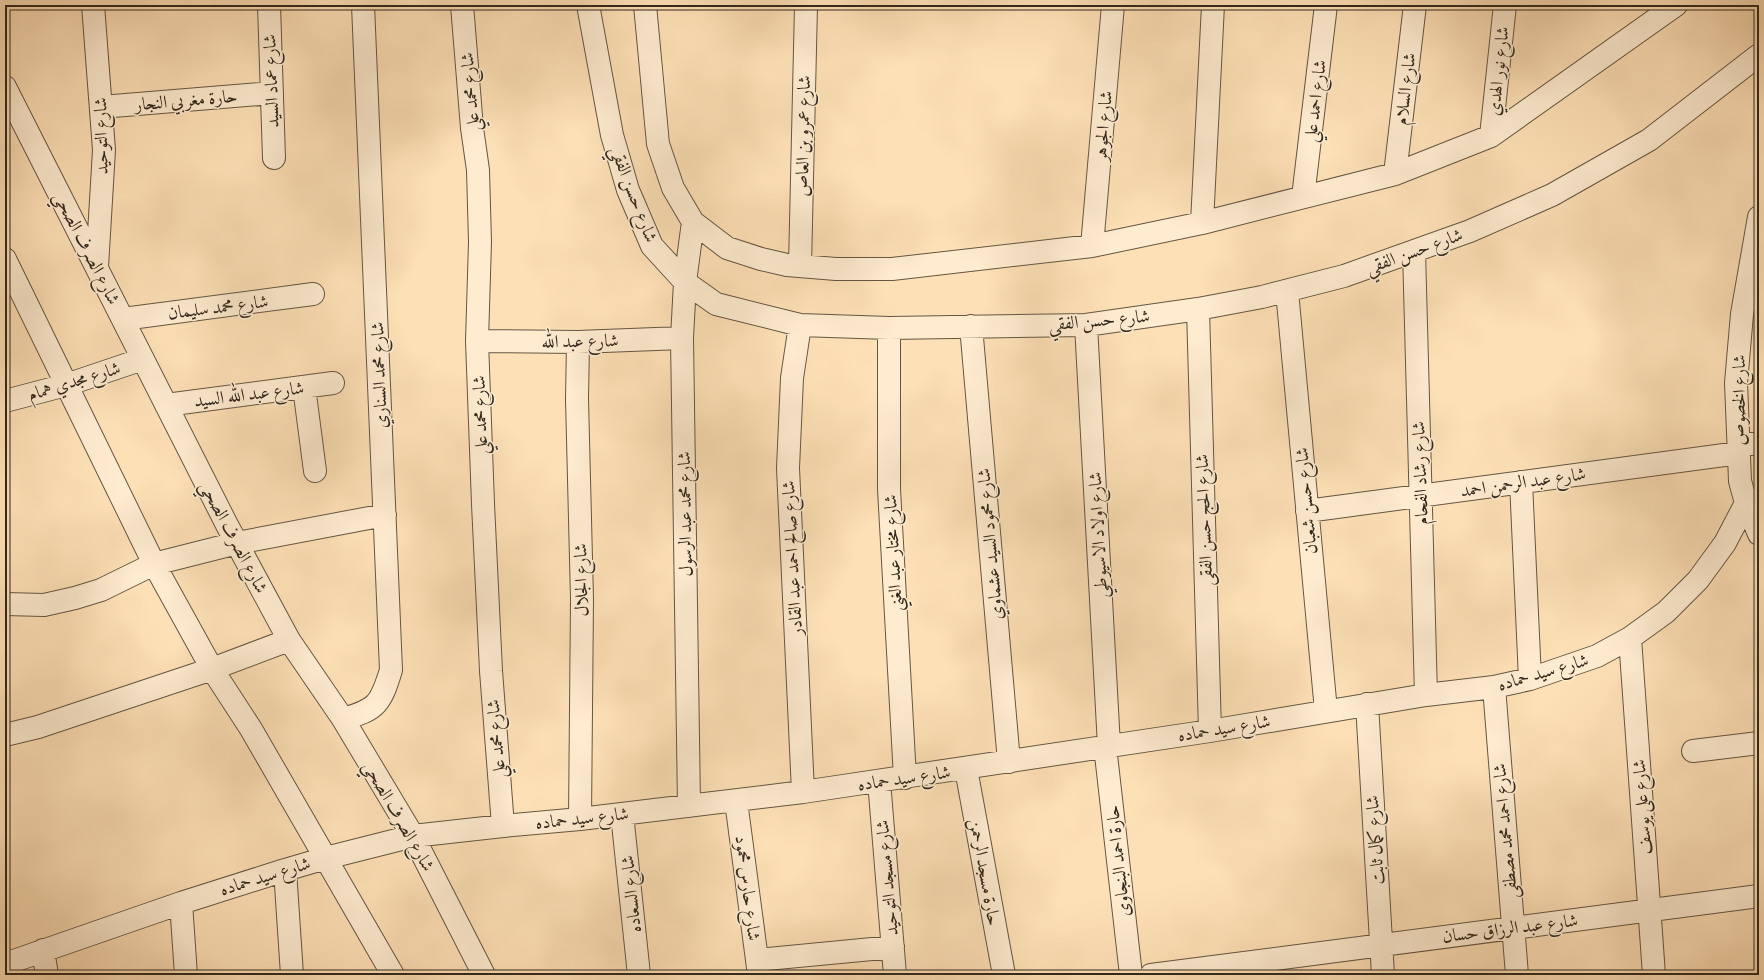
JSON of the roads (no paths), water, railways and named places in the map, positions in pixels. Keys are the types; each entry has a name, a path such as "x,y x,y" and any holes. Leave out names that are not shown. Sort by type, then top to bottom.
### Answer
{"street":[{"name":"شارع التوحيد","path":"93,5 104,150 97,267"},
{"name":"شارع عماد السيد","path":"269,5 274,158"},
{"name":"شارع محمد السناري","path":"343,719 371,710 385,692 391,670 363,5"},
{"name":"شارع محمد علي","path":"462,5 472,128 478,170 480,242 477,342 491,671 503,826"},
{"name":"شارع حسن الفقي","path":"588,5 612,135 628,190 652,246 685,282 716,304 800,325 889,328 1086,325 1198,309 1287,291 1344,276 1470,230 1552,195 1642,144 1759,55"},
{"path":"645,5 658,144 673,188 694,222 727,248 786,266 836,269 892,269 1092,246 1202,223 1395,174 1491,136 1676,5"},
{"name":"شارع عمرو بن العاص","path":"800,266 806,5"},
{"name":"شارع الجوهر","path":"1092,246 1114,5"},
{"path":"1202,223 1213,5"},
{"name":"شارع احمد علي","path":"1303,197 1326,5"},
{"name":"شارع السلام","path":"1395,174 1414,5"},
{"name":"شارع نور الهدي","path":"1491,136 1505,5"},
{"name":"شارع الصرف الصحي","path":"5,87 12,118 97,267 237,543 289,640 343,719 413,836 484,975"},
{"name":"حارة مغربي النجار","path":"101,107 272,93"},
{"name":"شارع الخصوص","path":"1759,217 1750,315 1736,383 1746,447 1740,481 1746,503 1759,534"},
{"name":"شارع محمد عبد الرسول","path":"689,806 682,338 685,282 694,222"},
{"name":"شارع رشاد الفحام","path":"1414,250 1426,695"},
{"path":"5,259 154,564 212,669 251,729 393,975"},
{"name":"شارع حسن شعبان","path":"1287,291 1326,711"},
{"name":"شارع محمد سليمان","path":"123,319 312,294"},
{"name":"شارع الحج حسن الفقى","path":"1198,309 1210,731"},
{"name":"شارع صالح احمد عبد القادر","path":"800,325 792,378 788,468 803,792"},
{"name":"شارع اولاد الاسيوطي","path":"1086,325 1107,746"},
{"name":"شارع محمود السيد عشماوي","path":"971,326 1009,762"},
{"name":"شارع مختار عبد الغني","path":"889,328 889,489 905,778"},
{"name":"شارع عبد الله","path":"477,342 578,342 682,338"},
{"name":"شارع الجلال","path":"578,342 577,399 582,599 580,819"},
{"name":"شارع مجدي همام","path":"5,401 66,385 143,359"},
{"name":"شارع عبد الله السيد","path":"166,405 332,383"},
{"path":"304,387 315,471"},
{"name":"شارع عبد الرحمن احمد","path":"1307,511 1520,482 1746,447"},
{"path":"1520,482 1530,679"},
{"name":"شارع سيد حماده","path":"5,964 181,903 285,870 413,836 736,801 905,778 1210,731 1367,704 1494,687 1530,679 1597,656 1630,638 1666,612 1698,580 1725,543 1746,503"},
{"path":"5,604 44,604 75,598 101,590 154,564 237,543 385,516"},
{"name":"شارع على يوسف","path":"1630,638 1654,975"},
{"path":"5,735 38,728 212,669 289,640"},
{"name":"شارع احمد محمد مصطفى","path":"1494,687 1517,975"},
{"name":"شارع كمال ثابت","path":"1367,704 1384,975"},
{"path":"1693,751 1759,743"},
{"name":"حارة احمد البنجاوى","path":"1107,746 1131,975"},
{"name":"حارة مسجد الرحمن","path":"966,769 1004,975"},
{"name":"شارع مسجد التوحيد","path":"879,781 895,975"},
{"name":"شارع حارس محمود","path":"736,801 758,968"},
{"name":"شارع السعاده","path":"622,814 639,975"},
{"path":"285,870 292,975"},
{"name":"شارع عبد الرزاق حسان","path":"1151,975 1263,967 1382,944 1759,896"},
{"path":"181,903 186,975"},
{"path":"758,968 893,947"},
{"path":"43,950 47,975"}]}
